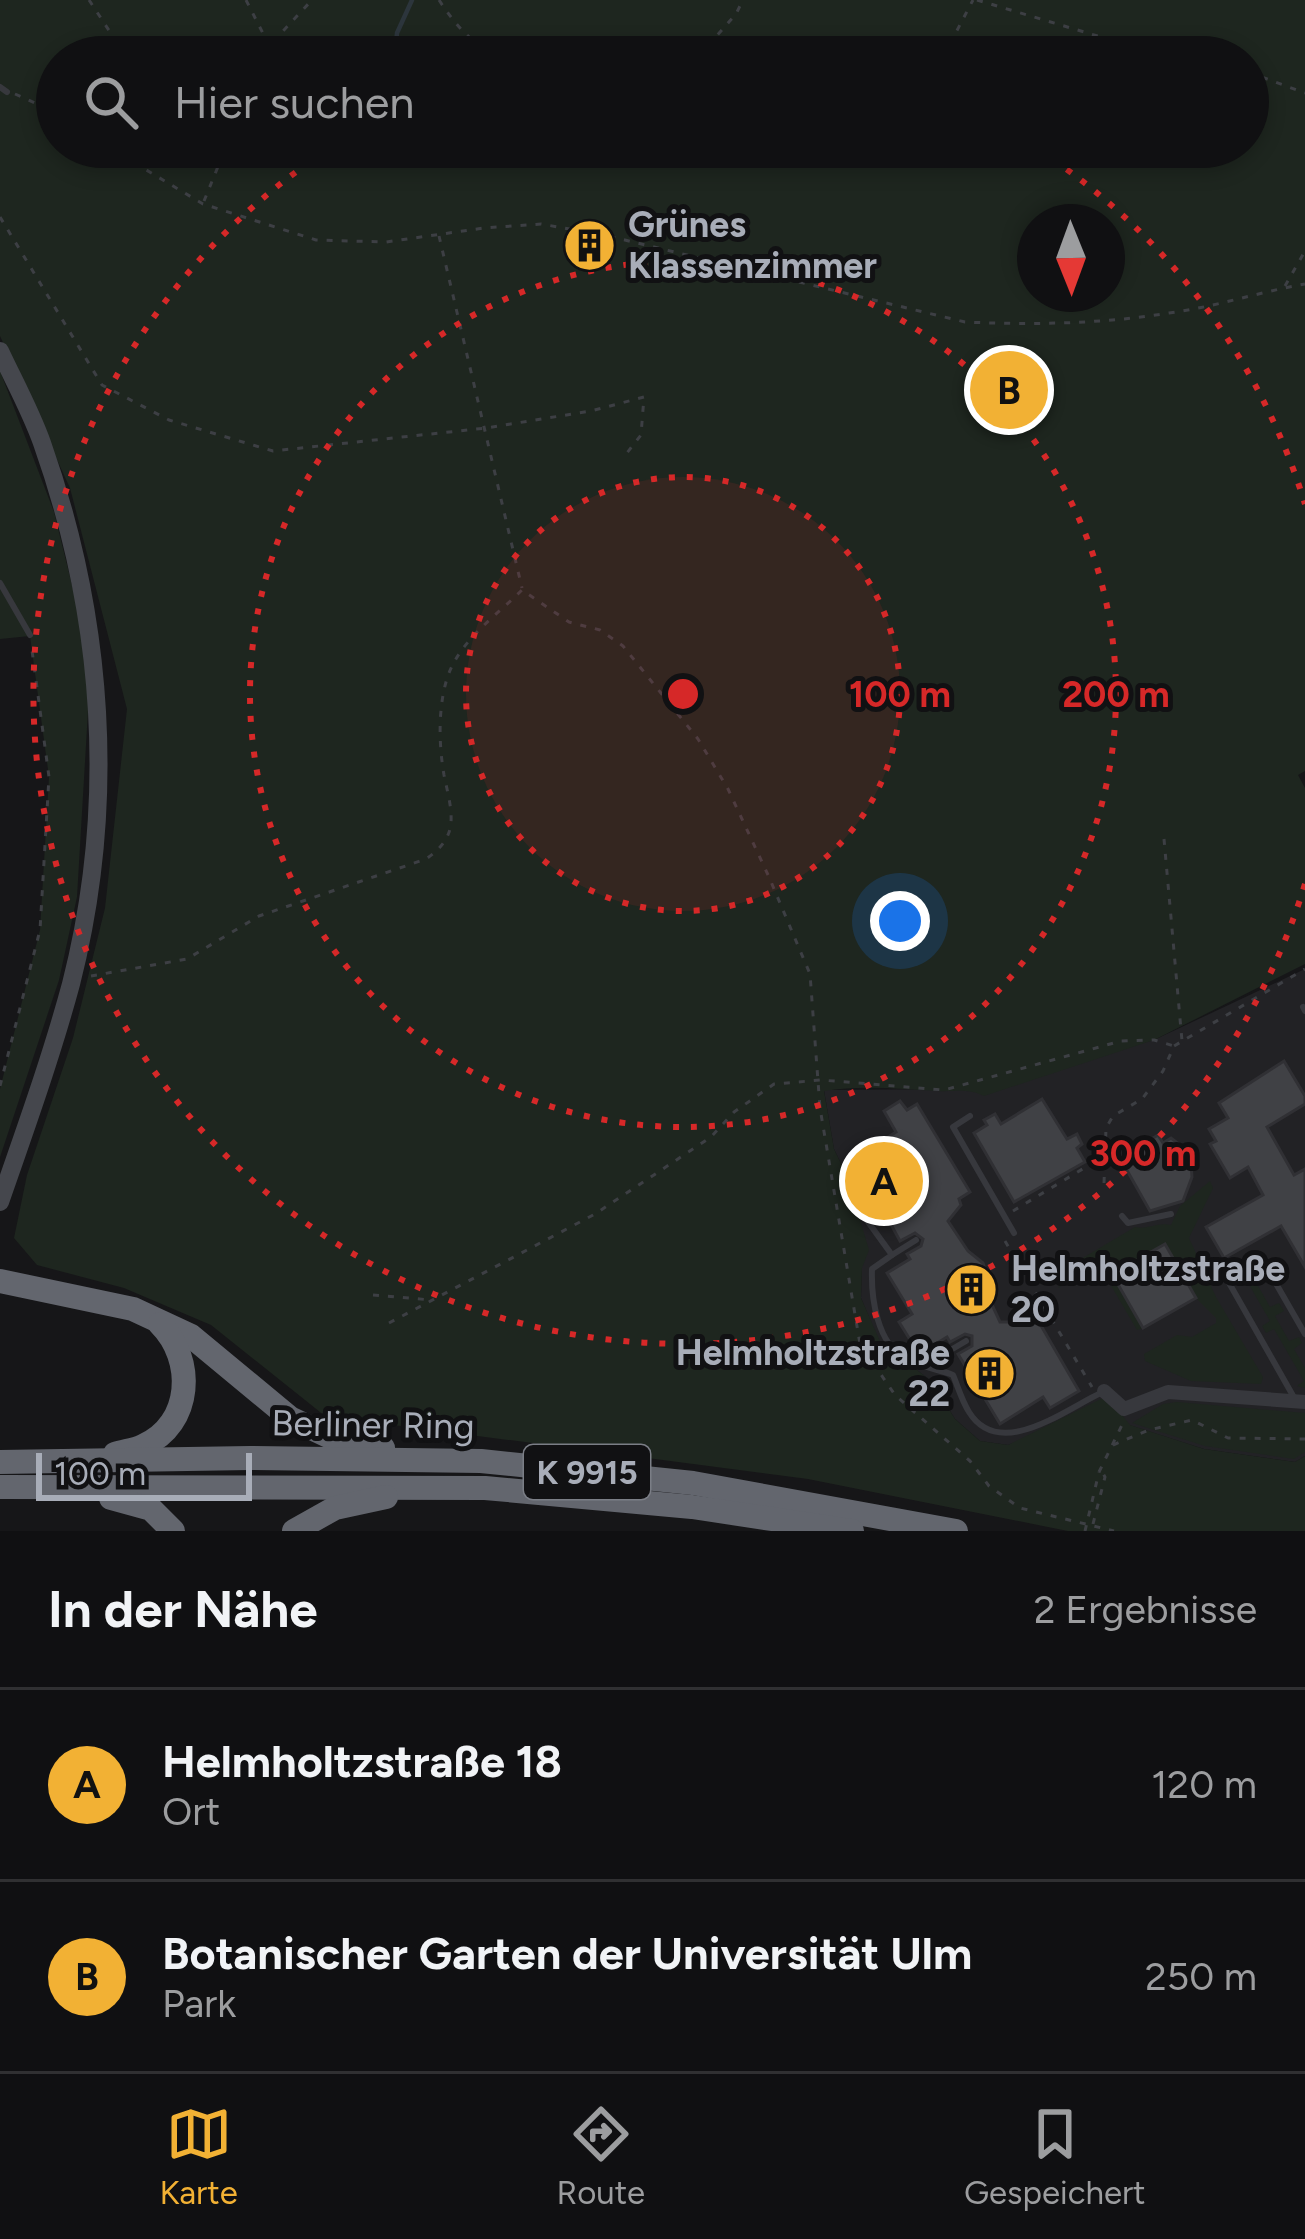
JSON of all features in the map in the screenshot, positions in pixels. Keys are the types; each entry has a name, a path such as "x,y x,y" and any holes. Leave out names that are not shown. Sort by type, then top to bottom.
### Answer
{"highway":[{"path":"0,1281 133,1310 191,1336 277,1411 306,1427 364,1445 481,1461"},
{"path":"83,1462 143,1446 176,1416 185,1382 184,1364 174,1340 154,1319"},
{"name":"Berliner Ring","path":"0,1462 481,1461 693,1483 956,1531"},
{"name":"Berliner Ring","path":"0,1487 485,1488 692,1507 852,1531"},
{"path":"93,1488 115,1500 151,1509 173,1531"},
{"path":"294,1531 335,1508 365,1499 485,1488"}],"street":[{"path":"0,351 40,439 68,524 93,642 100,716 99,793 89,895 72,979 0,1202"},
{"path":"1101,1393 1120,1415 1168,1392 1301,1402"}],"lane":[{"path":"0,583 30,635"},
{"path":"970,1116 953,1127 1012,1229"},
{"path":"858,1180 858,1208 892,1255"},
{"path":"1122,1216 1128,1223 1171,1214"},
{"path":"916,1240 872,1269 874,1308 893,1351 953,1375 976,1422 998,1430 1025,1431 1101,1393"},
{"path":"1301,1402 1224,1274 1259,1254 1305,1334"},
{"path":"941,1370 949,1351 966,1341"}],"path":[{"path":"89,0 113,36"},
{"path":"246,0 265,36"},
{"path":"280,36 312,0"},
{"path":"439,0 469,36"},
{"path":"717,36 742,0"},
{"path":"955,36 975,0 1100,36"},
{"path":"1269,80 1305,93"},
{"path":"4,89 36,101"},
{"path":"143,168 202,204 316,240 386,242 541,224 965,322 1111,321 1174,313 1305,284"},
{"path":"202,204 217,168"},
{"path":"0,217 102,385 169,420 273,451 486,428 644,397 641,435 623,458"},
{"path":"439,236 522,590 569,622 600,630 622,646 698,739 738,809 810,974 820,1108 860,1344 895,1395 970,1461 989,1486 1020,1508 1114,1531"},
{"path":"1285,287 1305,251"},
{"path":"72,979 187,959 259,916 426,859 439,850 451,822 441,757 446,682 455,658 477,631 522,590"},
{"path":"0,1086 40,931 49,777 30,635"},
{"path":"1164,839 1182,1043"},
{"path":"388,1323 595,1214 711,1137 773,1084 821,1080 944,1090 1121,1041 1154,1040 1174,1046 1305,969"},
{"path":"1104,1184 1106,1128 1113,1116 1142,1100 1174,1046"},
{"path":"1101,1393 999,1229 1012,1229 1009,1214 1104,1156"},
{"path":"373,1295 434,1300"},
{"path":"1120,1415 1122,1426"},
{"path":"1085,1531 1099,1470 1122,1426 1120,1415"},
{"path":"1113,1445 1192,1420 1228,1438 1305,1439"},
{"path":"1093,1526 1106,1478 1099,1470"}],"shaded area":[{"path":"0,0 1305,0 1305,771 1298,775 1305,788 1305,964 1154,1040 984,1096 967,1091 881,1088 824,1091 834,1149 869,1250 862,1268 861,1298 880,1341 931,1381 955,1419 980,1441 1008,1445 1107,1396 1130,1425 1204,1449 1295,1462 1305,1456 1305,1531 1068,1531 808,1479 325,1416 211,1325 124,1288 37,1265 14,1238 27,1175 73,1038 105,908 127,709 70,488 0,336"},
{"path":"0,371 54,512 86,642 88,711 77,897 59,980 0,1157 0,1089 40,930 49,777 30,636 0,639"},
{"path":"1305,969 1305,1456 1295,1462 1204,1449 1129,1425 1032,1436 1008,1445 980,1441 955,1419 931,1381 879,1341 861,1298 862,1268 847,1176 834,1149 824,1090 969,1089 1154,1040"},
{"path":"1210,1181 1213,1188 1189,1238 1216,1297 1263,1377 1261,1384 1191,1381 1145,1361 1144,1354 1177,1335 1192,1337 1216,1323 1165,1244 1112,1274 1143,1328 1137,1330 1099,1265 1058,1288 1076,1262 1135,1227 1171,1225 1180,1206"},
{"path":"1253,1265 1261,1272 1253,1277 1270,1307 1279,1303 1284,1311 1275,1316 1289,1341 1299,1337 1302,1343 1294,1349 1305,1368 1305,1388 1297,1386 1304,1381 1274,1329 1266,1333 1262,1326 1270,1321 1247,1281 1239,1285 1236,1279"},
{"path":"1163,1404 1305,1413 1305,1452 1294,1459 1205,1446 1132,1423"}],"building":[{"path":"1284,1061 1305,1104 1267,1127 1294,1175 1305,1169 1305,1267 1281,1226 1224,1258 1206,1227 1263,1195 1248,1167 1230,1178 1210,1144 1216,1141 1209,1129 1228,1118 1219,1103"},
{"path":"1042,1099 1067,1139 1077,1134 1082,1144 1077,1148 1085,1162 1014,1202 974,1133 995,1114 1001,1124"},
{"path":"900,1101 907,1110 917,1104 970,1192 959,1199 961,1205 948,1221 968,1251 983,1263 993,1293 988,1296 1000,1322 1036,1317 1079,1391 1050,1408 1043,1397 1000,1424 958,1354 972,1346 972,1336 965,1334 950,1342 947,1337 919,1354 899,1322 912,1314 887,1273 910,1259 907,1254 921,1246 923,1239 915,1233 900,1241 864,1175 857,1171 869,1164 862,1154 896,1132 884,1111"},
{"path":"1158,1135 1163,1143 1171,1138 1183,1147 1192,1177 1183,1201 1150,1211 1120,1158"},
{"path":"1165,1244 1196,1298 1143,1328 1112,1274"}],"waterway":[{"path":"397,36 412,0"}],"place":[{"name":"Grünes Klassenzimmer","path":"589,245"},
{"name":"Botanischer Garten der Universität Ulm","path":"1009,390"},
{"name":"Helmholtzstraße 18","path":"884,1181"},
{"name":"Helmholtzstraße 20","path":"972,1289"},
{"name":"Helmholtzstraße 22","path":"989,1373"}]}
